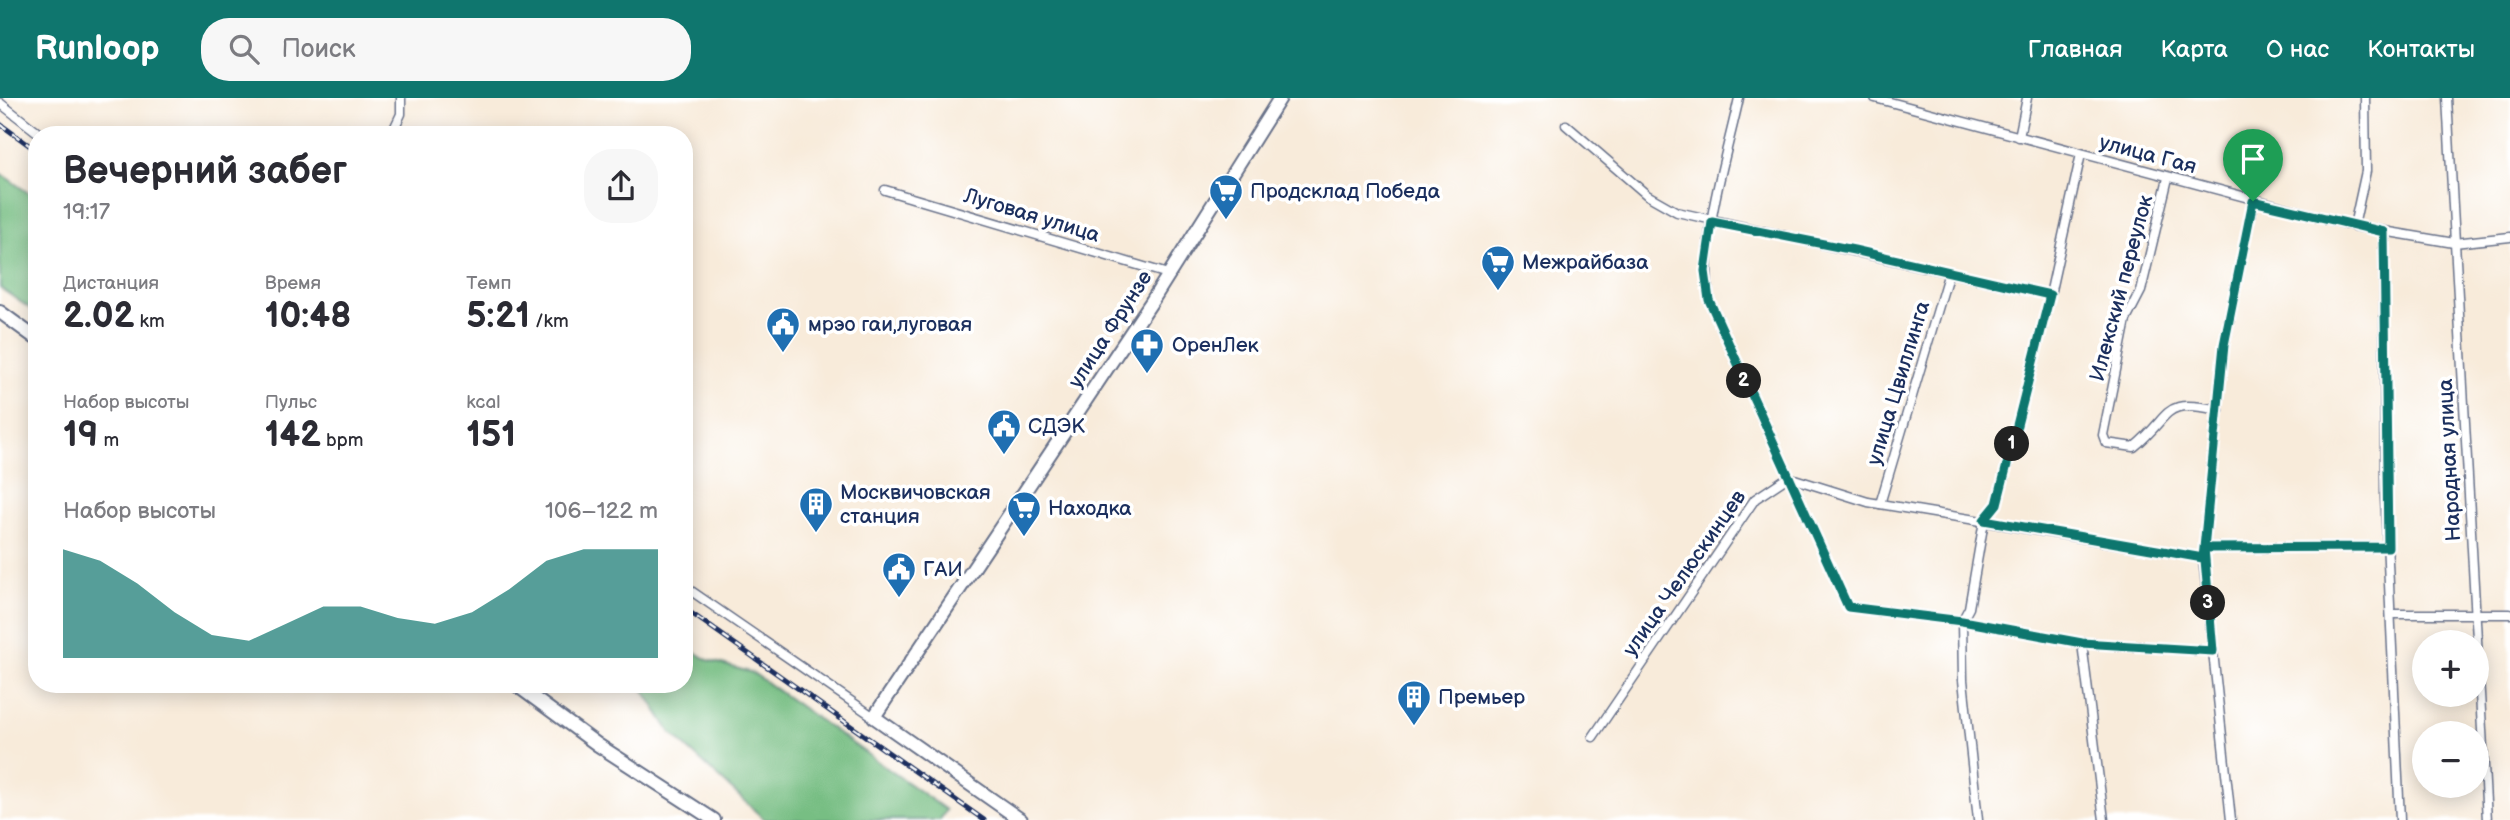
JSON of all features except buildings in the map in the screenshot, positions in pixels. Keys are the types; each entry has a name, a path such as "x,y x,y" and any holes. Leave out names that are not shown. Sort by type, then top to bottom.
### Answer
{"street":[{"path":"395,126 401,114 401,98"},
{"name":"улица Фрунзе","path":"874,717 1168,274 1280,98"},
{"path":"1739,98 1712,222 1705,271 1709,300 1848,607 1962,621 2082,643 2213,651"},
{"name":"улица Гая","path":"1875,98 2354,226 2455,243 2510,237"},
{"path":"2019,137 2027,98"},
{"path":"2354,226 2366,171 2365,98"},
{"name":"Народная улица","path":"2447,98 2487,820"},
{"path":"0,103 29,126"},
{"path":"1566,125 1647,195 1677,212 1712,222 2050,295"},
{"path":"1978,820 1962,680 1962,621 1969,608 1984,520 1997,504 2050,295 2081,154"},
{"name":"Илекский переулок","path":"2168,178 2141,291 2126,320 2103,435 2106,443 2134,447 2175,405 2187,403 2219,410"},
{"name":"Луговая улица","path":"885,190 1168,274"},
{"path":"2231,820 2203,558 2231,300 2253,201"},
{"path":"2384,232 2388,547 2400,820"},
{"name":"улица Цвиллинга","path":"1880,504 1949,272"},
{"path":"0,312 28,332"},
{"path":"1787,477 1880,504 2203,558"},
{"name":"улица Челюскинцев","path":"1593,737 1755,499 1787,477"},
{"path":"2204,548 2388,547"},
{"path":"693,592 1021,820"},
{"path":"2391,614 2510,614"},
{"path":"2082,643 2104,820"},
{"path":"527,693 598,745 714,820"}],"green space":[{"path":"0,173 28,193 28,307 0,288"},
{"path":"693,651 708,660 753,673 946,810 940,820 765,820 671,733 646,693 693,693"}],"railway":[{"path":"0,124 28,144"},
{"path":"693,614 984,820"}],"place":[{"name":"Продсклад Победа","path":"1226,221"},
{"name":"Межрайбаза","path":"1498,292"},
{"name":"мрэо гаи,луговая","path":"783,354"},
{"name":"ОренЛек","path":"1147,375"},
{"name":"СДЭК","path":"1004,456"},
{"name":"Москвичовская станция","path":"816,534"},
{"name":"Находка","path":"1024,538"},
{"name":"ГАИ","path":"899,599"},
{"name":"Премьер","path":"1414,727"}],"route":[{"path":"2253,201 2384,232 2385,498 2388,547 2204,548 2213,651 2082,643 1962,621 1848,607 1709,300 1705,271 1712,222 1854,250 2050,295 1997,504 1984,520 2203,558 2224,345 2253,201"}]}
